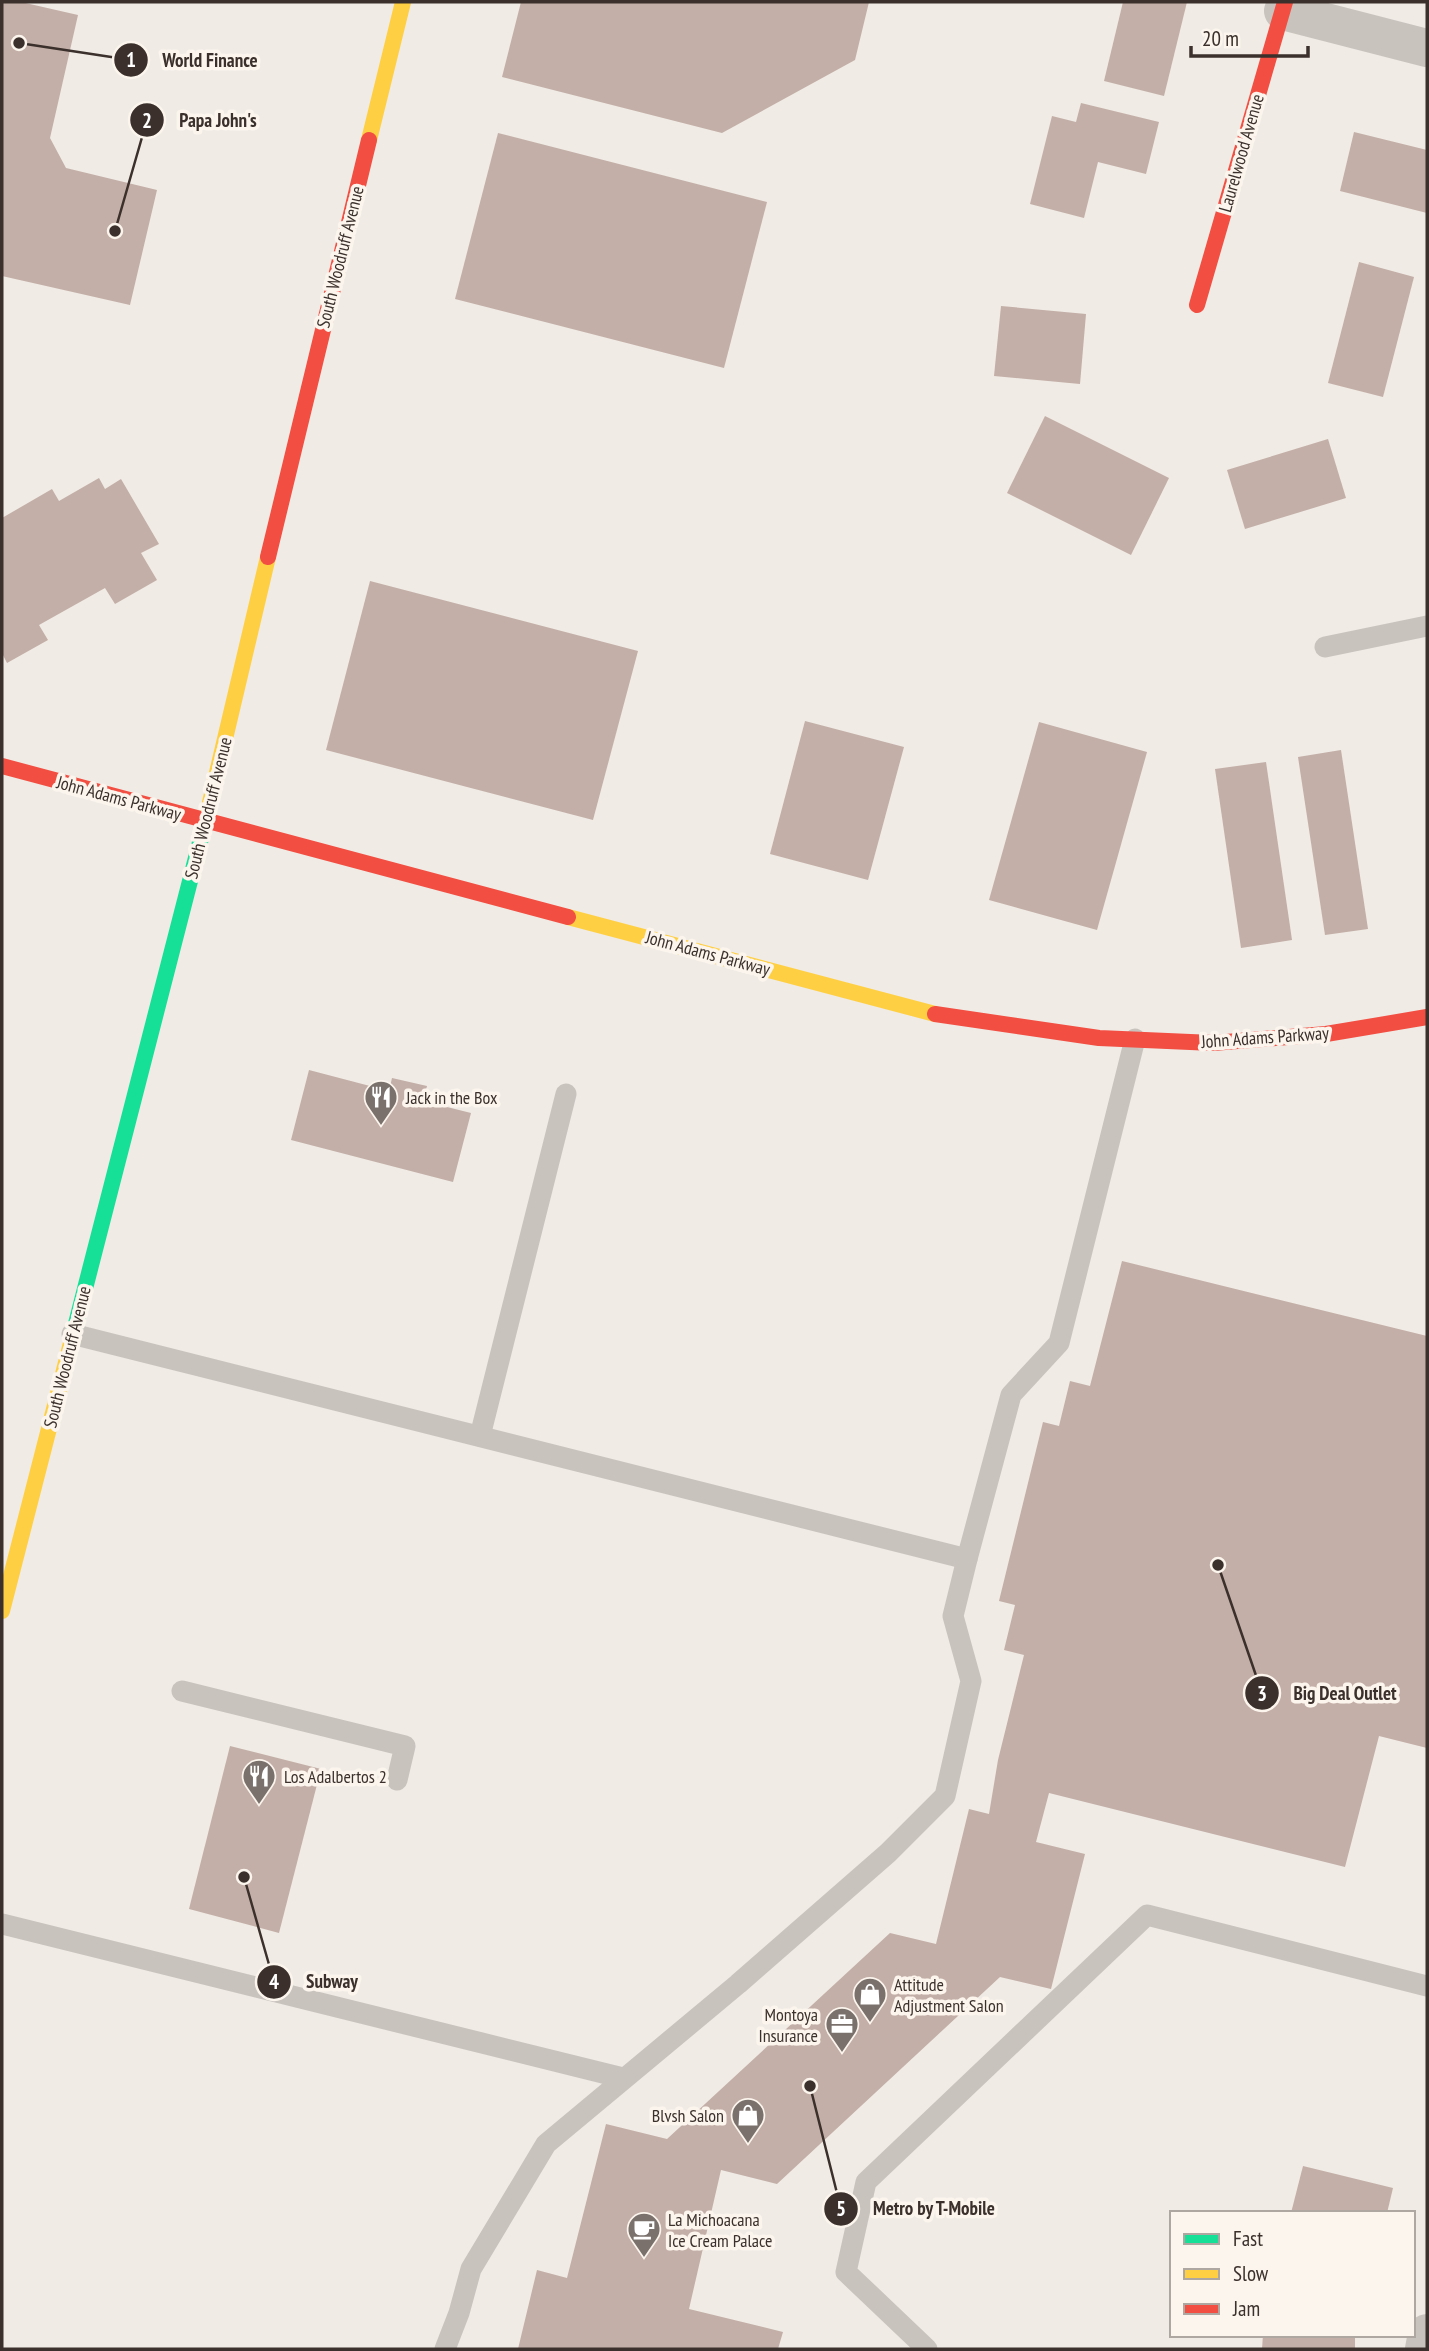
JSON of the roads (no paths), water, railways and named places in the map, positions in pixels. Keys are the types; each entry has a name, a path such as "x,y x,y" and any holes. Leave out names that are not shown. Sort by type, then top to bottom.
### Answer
{"street":[{"name":"South Woodruff Avenue","path":"2,1611 206,821 403,2"},
{"path":"1284,6 1427,48"},
{"name":"Laurelwood Avenue","path":"1197,305 1284,6"},
{"name":"John Adams Parkway","path":"2,766 938,1015 1100,1038 1213,1043 1314,1035 1427,1017"},
{"path":"1424,2349 1427,2333"}],"lane":[{"path":"1325,648 1427,625"},
{"path":"445,2349 459,2313 471,2269 545,2144 848,1889 945,1796 971,1681 953,1616 967,1559 1011,1395 1059,1343 1135,1040"},
{"path":"480,1436 566,1094"},
{"path":"72,1334 967,1559"},
{"path":"182,1691 405,1746 397,1780"},
{"path":"927,2349 846,2272 866,2182 1147,1914 1427,1986"},
{"path":"2,1924 623,2078"}],"place":[{"name":"World Finance","path":"19,43"},
{"name":"Papa John's","path":"115,231"},
{"name":"Jack in the Box","path":"381,1127"},
{"name":"Big Deal Outlet","path":"1218,1565"},
{"name":"Los Adalbertos 2","path":"259,1806"},
{"name":"Subway","path":"244,1877"},
{"name":"Attitude Adjustment Salon","path":"870,2024"},
{"name":"Montoya Insurance","path":"842,2054"},
{"name":"Metro by T-Mobile","path":"810,2086"},
{"name":"Blvsh Salon","path":"748,2145"},
{"name":"La Michoacana Ice Cream Palace","path":"644,2259"}]}
